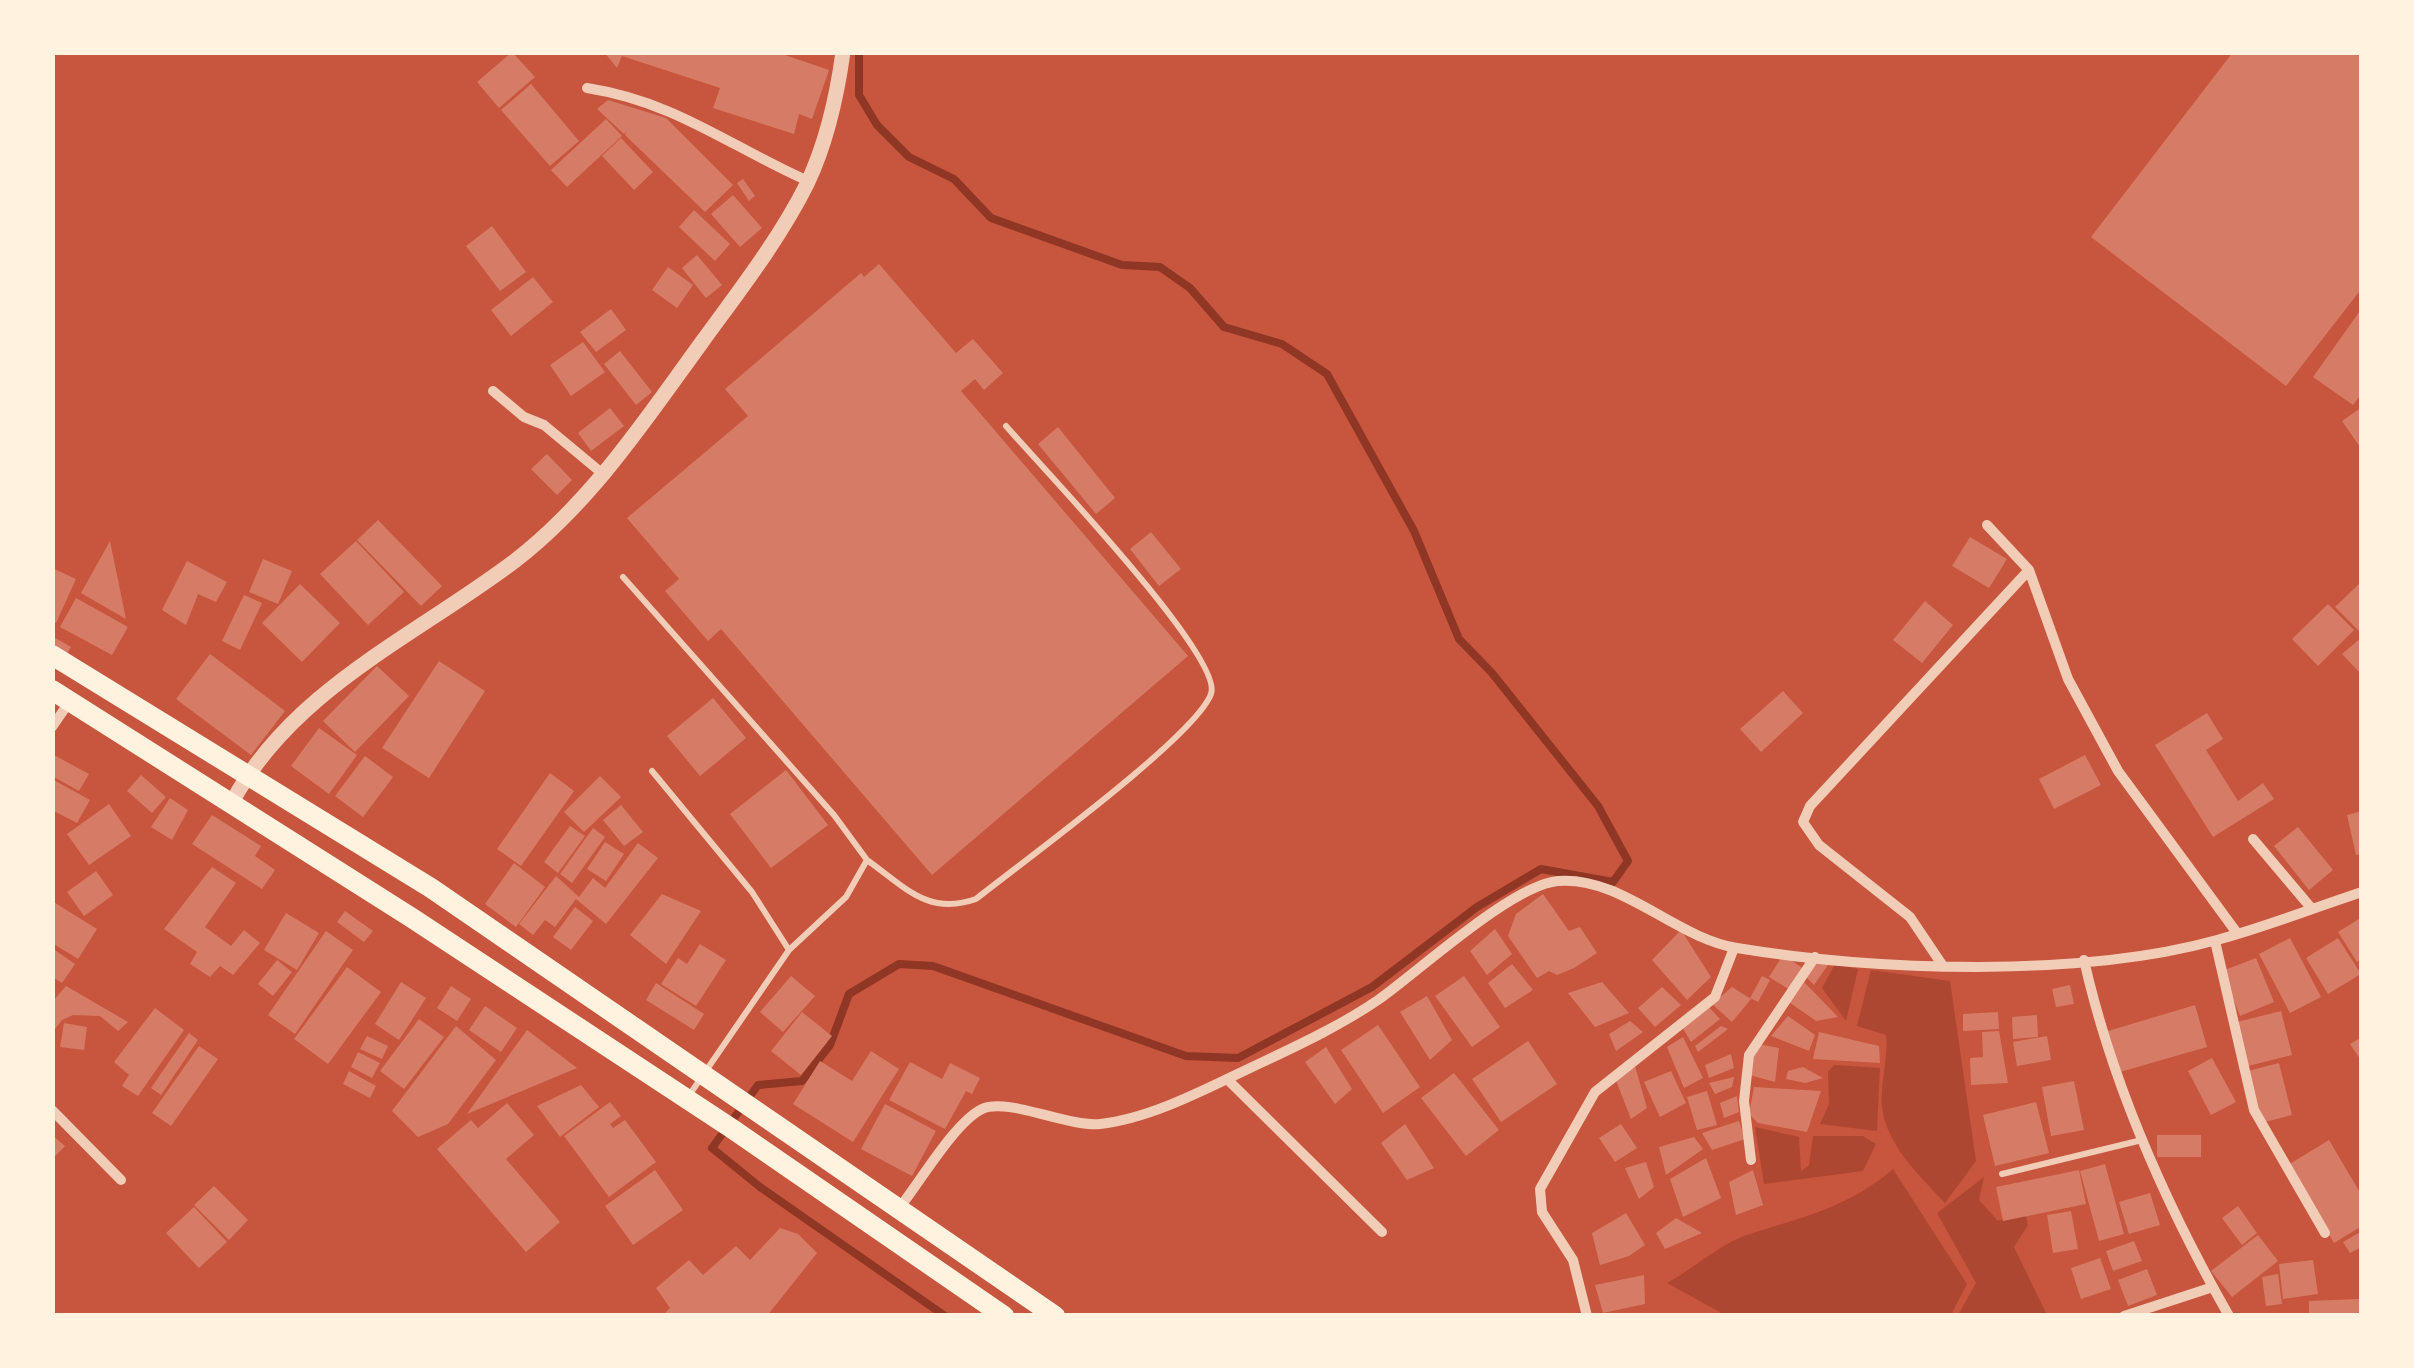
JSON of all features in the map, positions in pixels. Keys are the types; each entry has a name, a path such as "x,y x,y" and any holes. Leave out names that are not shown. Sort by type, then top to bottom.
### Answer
{"highway":[{"path":"52,655 431,888 1054,1316"},
{"path":"62,695 687,1099 1004,1316"},
{"path":"836,1203 854,1176"}],"street":[{"path":"231,804 248,772 333,686 514,561 582,500 768,250 808,181 837,93 843,52"},
{"path":"587,88 652,103 808,181"},
{"path":"493,391 524,417 544,424 602,474"},
{"path":"1986,524 2029,570 2068,678 2118,770 2192,866 2237,933"},
{"path":"1943,966 1910,917 1820,845 1803,822 1810,806 2029,570"},
{"path":"52,727 62,695"},
{"path":"2254,839 2312,909"},
{"path":"900,1208 961,1129 986,1107 999,1105 1078,1124 1101,1124 1152,1110 1226,1079 1376,1001 1516,898 1549,882 1586,884 1734,948 1943,966 2084,960 2216,941 2362,892"},
{"path":"2216,941 2254,1110 2325,1234"},
{"path":"1587,1316 1567,1246 1542,1212 1540,1189 1594,1092 1714,997 1734,948"},
{"path":"1751,1160 1744,1100 1749,1055 1815,957"},
{"path":"2084,960 2100,1035 2143,1140 2230,1316"},
{"path":"1226,1079 1382,1232"},
{"path":"52,1110 121,1180"},
{"path":"2124,1316 2213,1286"}],"lane":[{"path":"623,578 834,815 867,860 924,900 949,908 976,899 1140,768 1199,712 1213,692 1212,673 1187,632 1006,426"},
{"path":"652,771 752,892 789,950"},
{"path":"687,1099 789,950 846,897 867,860"},
{"path":"2002,1174 2143,1140"}],"shaded area":[{"path":"1835,964 1858,969 1846,1021 1822,988"},
{"path":"1871,970 1950,981 1976,1161 1945,1203 1908,1162 1887,1126 1882,1104 1886,1035 1857,1026"},
{"path":"1834,1065 1880,1068 1877,1131 1820,1124 1829,1104 1828,1072"},
{"path":"1755,1127 1799,1137 1801,1171 1809,1165 1813,1136 1863,1136 1876,1144 1863,1171 1764,1184"},
{"path":"1893,1169 1967,1284 1951,1315 1725,1315 1667,1283 1737,1239 1842,1202"},
{"path":"1984,1177 1979,1200 1998,1221 2025,1213 2028,1225 2014,1247 2047,1315 1958,1315 1976,1283 1937,1213"}],"building":[{"path":"512,52 535,77 499,108 477,82"},
{"path":"604,52 776,52 829,70 812,119 799,114 794,134 713,108 720,88 622,56 617,68"},
{"path":"2233,52 2362,52 2362,288 2286,386 2091,237"},
{"path":"531,84 579,141 550,166 501,110"},
{"path":"608,100 666,118 733,185 705,212 625,135 627,131 624,134 597,109"},
{"path":"606,119 622,136 567,187 551,170"},
{"path":"621,138 653,172 634,190 602,156"},
{"path":"743,179 755,196 749,201 737,183"},
{"path":"733,195 762,228 740,247 711,214"},
{"path":"694,210 730,244 715,261 679,227"},
{"path":"492,226 526,272 500,291 466,246"},
{"path":"697,255 722,285 706,298 682,268"},
{"path":"879,264 956,353 973,339 1003,373 984,390 975,379 961,391 1188,656 932,875 721,629 708,641 665,591 679,579 627,518 748,416 725,389 861,273 864,277"},
{"path":"668,267 693,285 677,308 652,290"},
{"path":"533,277 553,302 511,336 491,310"},
{"path":"2362,308 2362,393 2353,405 2313,377"},
{"path":"611,309 626,330 596,352 580,332"},
{"path":"583,342 605,372 571,396 550,365"},
{"path":"620,351 652,392 636,405 604,364"},
{"path":"2362,407 2362,450 2342,421"},
{"path":"610,408 624,426 591,451 578,433"},
{"path":"1058,427 1115,498 1096,514 1038,444"},
{"path":"547,454 572,480 557,495 531,469"},
{"path":"378,520 442,586 421,606 357,540"},
{"path":"1151,532 1181,569 1159,586 1130,549"},
{"path":"1970,537 2007,559 1989,588 1952,566"},
{"path":"110,541 126,619 81,593"},
{"path":"356,541 404,592 368,625 320,574"},
{"path":"263,559 292,571 278,604 249,592"},
{"path":"187,561 227,582 216,602 198,594 186,625 162,610"},
{"path":"52,568 76,579 56,623 52,621"},
{"path":"2362,581 2362,634 2335,607"},
{"path":"300,584 340,623 302,662 262,623"},
{"path":"244,595 262,603 240,650 222,641"},
{"path":"76,598 128,627 112,655 60,627"},
{"path":"1925,601 1953,625 1922,663 1893,640"},
{"path":"2328,604 2354,630 2318,666 2292,639"},
{"path":"52,636 71,647 64,659 52,652"},
{"path":"2362,637 2362,675 2342,654"},
{"path":"210,654 285,711 251,755 176,699"},
{"path":"439,661 485,691 429,778 382,748"},
{"path":"377,666 409,696 355,752 323,721"},
{"path":"1783,691 1803,713 1761,752 1740,729"},
{"path":"713,698 746,738 700,776 667,736"},
{"path":"2207,713 2223,739 2206,750 2238,801 2263,783 2274,799 2213,837 2155,745"},
{"path":"319,728 357,755 329,794 291,766"},
{"path":"52,754 89,774 79,791 52,776"},
{"path":"2085,755 2101,785 2054,809 2039,779"},
{"path":"365,756 393,777 363,817 335,796"},
{"path":"786,770 828,825 771,868 730,814"},
{"path":"550,773 574,791 521,866 497,849"},
{"path":"141,775 166,797 152,813 127,791"},
{"path":"600,776 621,797 584,832 564,812"},
{"path":"52,779 90,800 77,823 52,810"},
{"path":"170,798 188,810 172,840 151,827"},
{"path":"109,804 131,836 89,865 67,834"},
{"path":"621,805 643,832 624,846 603,820"},
{"path":"2362,811 2362,854 2356,855 2347,815"},
{"path":"212,815 261,846 255,856 275,870 262,889 192,844"},
{"path":"570,826 585,836 558,873 544,862"},
{"path":"2298,827 2333,870 2309,890 2274,846"},
{"path":"593,828 605,837 572,883 560,874"},
{"path":"605,842 624,854 606,881 587,869"},
{"path":"638,843 658,858 606,924 576,899 555,927 545,920 533,935 519,924 556,876 579,897 593,878 605,888"},
{"path":"514,863 545,887 516,927 485,904"},
{"path":"212,867 236,883 205,927 231,946 244,930 260,943 233,975 220,966 210,977 190,964 197,952 164,929"},
{"path":"96,871 113,895 84,916 67,892"},
{"path":"662,894 701,911 666,964 630,935"},
{"path":"1543,894 1569,931 1580,927 1597,953 1574,968 1557,975 1549,971 1537,978 1508,936 1516,914"},
{"path":"52,901 97,929 78,959 52,943"},
{"path":"575,907 593,921 571,950 553,937"},
{"path":"345,911 373,931 364,942 337,922"},
{"path":"286,913 319,933 297,970 264,950"},
{"path":"2362,917 2362,959 2357,962 2338,932"},
{"path":"1495,929 1512,954 1487,975 1470,951"},
{"path":"1681,930 1711,977 1687,1000 1652,960"},
{"path":"326,931 353,950 295,1034 268,1015"},
{"path":"2290,938 2321,997 2290,1013 2259,954"},
{"path":"2338,938 2361,974 2328,994 2306,958"},
{"path":"700,944 726,960 696,1006 661,984 678,958 687,964"},
{"path":"52,948 75,964 62,983 52,977"},
{"path":"1783,955 1804,969 1790,990 1769,977"},
{"path":"2256,958 2274,1002 2240,1016 2222,971"},
{"path":"1816,959 1828,965 1814,985 1806,977"},
{"path":"277,960 292,972 273,996 258,984"},
{"path":"1512,964 1533,990 1505,1008 1488,983"},
{"path":"347,967 381,992 328,1064 294,1039"},
{"path":"791,976 815,996 783,1032 760,1012"},
{"path":"1464,976 1500,1027 1472,1047 1435,996"},
{"path":"1762,976 1770,980 1758,1002 1750,998"},
{"path":"401,982 426,998 399,1040 375,1024"},
{"path":"1602,982 1629,1013 1595,1027 1568,993"},
{"path":"1804,982 1838,1017 1816,1021 1789,1002"},
{"path":"656,983 704,1014 694,1030 646,1000"},
{"path":"2070,985 2074,1004 2056,1007 2052,989"},
{"path":"66,986 128,1022 118,1031 100,1016 73,1015 62,1020 52,1033 52,1002"},
{"path":"451,986 471,999 457,1021 437,1008"},
{"path":"1662,987 1681,1005 1655,1027 1638,1008"},
{"path":"1732,987 1751,999 1732,1022 1712,1004"},
{"path":"1427,996 1452,1040 1430,1060 1400,1012"},
{"path":"1707,1005 1720,1019 1691,1042 1681,1025"},
{"path":"2195,1005 2207,1047 2120,1072 2108,1031"},
{"path":"485,1006 517,1028 501,1052 469,1030"},
{"path":"155,1008 184,1030 138,1096 122,1086 129,1075 114,1062"},
{"path":"2281,1011 2292,1055 2248,1066 2237,1022"},
{"path":"802,1012 832,1036 801,1075 771,1051"},
{"path":"1998,1012 1999,1029 1963,1031 1963,1014"},
{"path":"2037,1015 2038,1037 2013,1039 2012,1017"},
{"path":"1788,1016 1815,1035 1809,1051 1771,1036"},
{"path":"419,1019 444,1037 404,1089 380,1071"},
{"path":"1630,1021 1643,1032 1616,1051 1609,1034"},
{"path":"64,1023 87,1027 84,1050 60,1047"},
{"path":"1378,1025 1420,1087 1383,1113 1341,1050"},
{"path":"456,1026 496,1060 448,1124 418,1137 392,1111"},
{"path":"1721,1026 1728,1029 1698,1052 1695,1046"},
{"path":"527,1030 577,1068 467,1114"},
{"path":"1999,1031 2008,1083 1971,1085 1970,1058 1983,1057 1982,1032"},
{"path":"1819,1032 1879,1046 1880,1063 1813,1059"},
{"path":"189,1033 198,1040 161,1095 151,1088"},
{"path":"367,1036 388,1046 382,1059 360,1049"},
{"path":"2047,1036 2051,1060 2017,1066 2013,1042"},
{"path":"1683,1037 1703,1078 1684,1088 1667,1047"},
{"path":"2362,1037 2362,1062 2350,1044"},
{"path":"1528,1041 1557,1084 1501,1122 1472,1079"},
{"path":"1758,1044 1779,1048 1775,1082 1746,1074"},
{"path":"199,1046 218,1059 171,1126 152,1113"},
{"path":"1326,1047 1352,1089 1335,1104 1305,1062"},
{"path":"871,1051 899,1069 853,1142 793,1104 820,1061 852,1081"},
{"path":"358,1052 380,1063 372,1078 351,1067"},
{"path":"1731,1054 1734,1068 1709,1078 1705,1065"},
{"path":"2212,1058 2236,1102 2211,1115 2188,1071"},
{"path":"910,1062 942,1079 950,1063 980,1078 972,1094 966,1091 945,1129 889,1100"},
{"path":"2279,1063 2292,1115 2261,1123 2248,1071"},
{"path":"1635,1066 1647,1108 1631,1119 1615,1078"},
{"path":"1803,1067 1823,1078 1805,1083 1786,1079 1788,1071"},
{"path":"349,1071 376,1086 370,1098 343,1084"},
{"path":"1671,1071 1686,1103 1660,1117 1644,1082"},
{"path":"1454,1073 1499,1130 1466,1156 1421,1098"},
{"path":"1734,1077 1732,1087 1715,1094 1709,1083"},
{"path":"2074,1081 2084,1130 2051,1136 2042,1087"},
{"path":"581,1085 599,1107 560,1137 537,1106"},
{"path":"1754,1087 1821,1091 1807,1132 1758,1123 1749,1114"},
{"path":"1707,1091 1717,1125 1697,1130 1687,1097"},
{"path":"1737,1096 1739,1112 1724,1118 1720,1103"},
{"path":"610,1102 621,1116 610,1124 613,1128 625,1120 656,1162 609,1197 564,1136"},
{"path":"2036,1102 2049,1153 1995,1166 1983,1115"},
{"path":"507,1103 534,1135 506,1159 560,1222 526,1252 437,1149 471,1120 478,1128"},
{"path":"885,1104 936,1131 912,1176 861,1149"},
{"path":"1739,1121 1745,1139 1712,1150 1702,1133"},
{"path":"1405,1124 1434,1168 1407,1180 1381,1143"},
{"path":"1621,1124 1637,1148 1615,1162 1599,1138"},
{"path":"52,1135 65,1146 52,1159"},
{"path":"2157,1135 2201,1135 2201,1157 2157,1157"},
{"path":"1694,1137 1703,1149 1666,1175 1659,1147"},
{"path":"2329,1140 2362,1196 2362,1226 2334,1243 2288,1165"},
{"path":"1706,1158 1721,1198 1683,1217 1670,1179"},
{"path":"1646,1162 1654,1187 1639,1199 1625,1168"},
{"path":"2105,1164 2124,1234 2099,1241 2080,1171"},
{"path":"655,1170 683,1210 633,1245 605,1206"},
{"path":"1753,1170 1763,1205 1736,1215 1729,1182"},
{"path":"2079,1170 2086,1204 2003,1221 1996,1187"},
{"path":"214,1186 248,1220 229,1240 194,1205"},
{"path":"2150,1193 2160,1225 2129,1234 2119,1202"},
{"path":"2238,1206 2257,1233 2242,1245 2222,1218"},
{"path":"194,1207 227,1242 199,1268 166,1233"},
{"path":"2071,1211 2078,1249 2053,1253 2047,1215"},
{"path":"1626,1213 1645,1245 1629,1256 1600,1265 1592,1233"},
{"path":"1676,1218 1702,1233 1665,1249 1656,1233"},
{"path":"780,1228 798,1234 817,1253 767,1316 662,1316 670,1308 656,1288 689,1260 703,1275 736,1246 750,1260"},
{"path":"2362,1231 2362,1247 2350,1253 2343,1242"},
{"path":"2258,1235 2278,1261 2232,1297 2211,1271"},
{"path":"2134,1241 2142,1261 2113,1271 2106,1251"},
{"path":"2100,1258 2111,1289 2081,1299 2071,1268"},
{"path":"2313,1260 2318,1294 2283,1299 2279,1264"},
{"path":"2147,1269 2157,1295 2128,1306 2118,1280"},
{"path":"2278,1274 2282,1304 2266,1306 2262,1277"},
{"path":"1644,1275 1645,1304 1603,1313 1595,1285"},
{"path":"2359,1299 2360,1316 2309,1316 2309,1301"}],"waterway":[{"path":"859,52 859,95 877,125 909,157 954,179 991,218 1122,265 1160,267 1190,288 1224,327 1282,344 1327,374 1414,531 1459,639 1492,673 1598,806 1628,861 1613,882 1541,869 1477,907 1372,987 1238,1058 1186,1056 933,966 899,964 849,994 830,1045 802,1081 758,1085 712,1148 760,1187 945,1316"}]}
